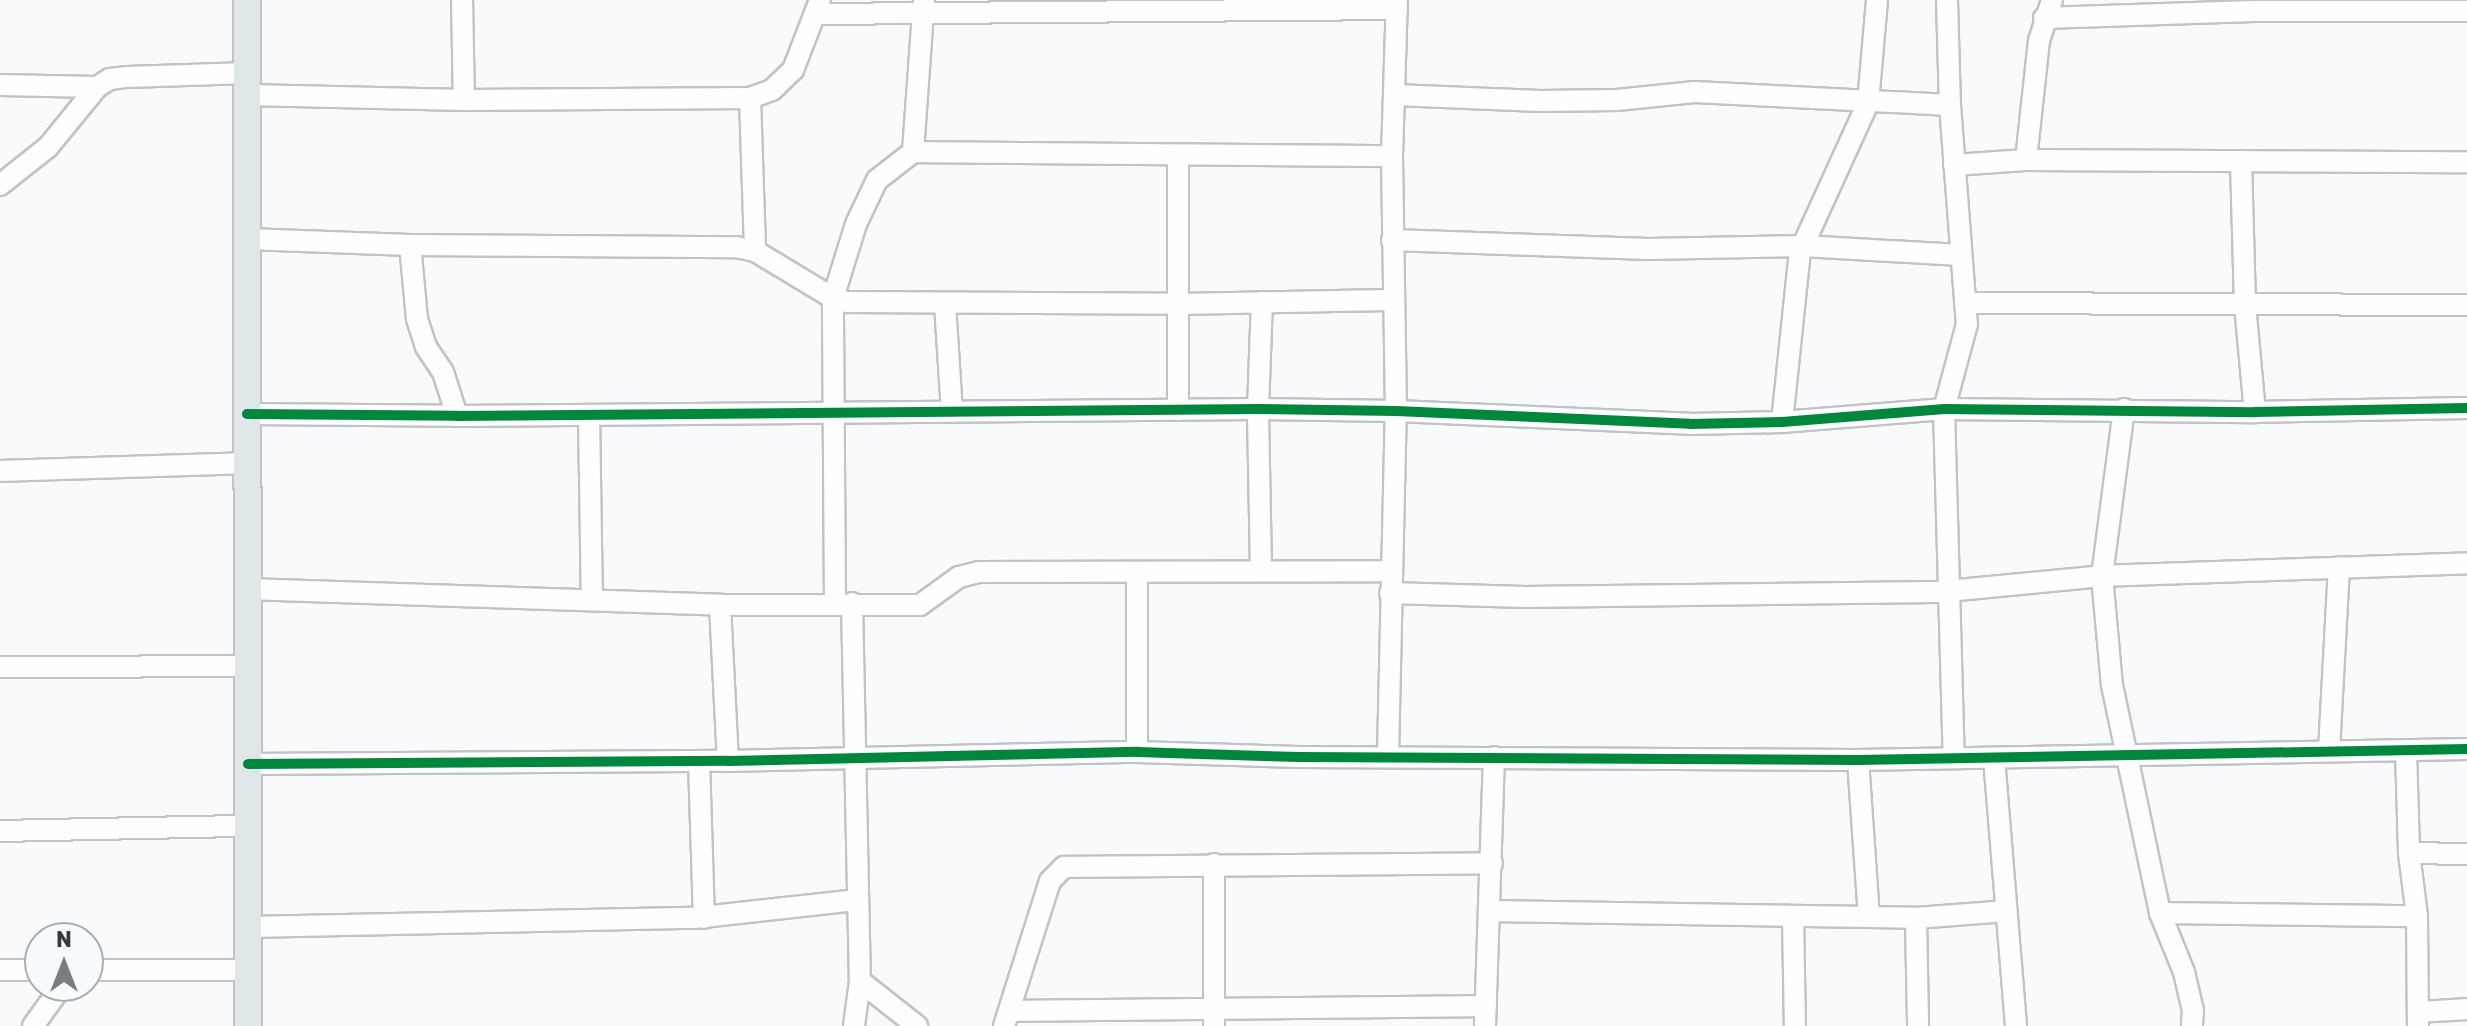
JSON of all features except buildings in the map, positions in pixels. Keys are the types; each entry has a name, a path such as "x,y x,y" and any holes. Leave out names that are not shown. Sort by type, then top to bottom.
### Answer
{"main road":[{"path":"247,0 248,1026"}],"street":[{"path":"462,0 464,100"},
{"path":"1782,422 1803,246 1868,103 1877,0"},
{"path":"1947,0 1950,105 1965,303 1965,337 1944,409 1954,758"},
{"path":"0,185 48,147 97,87 110,79 248,84 464,100 750,98 772,90 793,70 818,7 1397,4 1392,156 1396,411 1388,755"},
{"path":"913,152 924,6"},
{"path":"2026,160 2037,53 2048,9 2467,11"},
{"path":"0,85 97,87"},
{"path":"1395,95 1540,101 1617,100 1695,92 1950,105"},
{"path":"750,98 755,251"},
{"path":"854,1026 860,981 856,757 844,603 833,298 856,224 877,180 913,152 1392,156"},
{"path":"1178,156 1178,410"},
{"path":"1954,165 2026,160 2467,162"},
{"path":"2241,161 2245,305 2255,412"},
{"path":"247,239 410,245 701,246 755,251 833,298 847,302 1179,304 1392,300"},
{"path":"1392,240 1648,249 1803,246 1961,255"},
{"path":"410,245 417,319 426,347 443,372 457,416"},
{"path":"1261,570 1258,409 1262,302"},
{"path":"1965,303 2467,305"},
{"path":"945,304 952,412"},
{"path":"247,414 457,416 1258,409 1396,411 1690,424 1782,422 1944,409 2255,412 2467,408"},
{"path":"2124,409 2102,576 2114,708 2160,913 2184,972 2193,1010 2192,1026"},
{"path":"589,415 592,600"},
{"path":"0,471 249,463"},
{"path":"1390,593 1525,597 1950,591 2102,576 2467,563"},
{"path":"2329,751 2339,567"},
{"path":"249,589 720,605 920,605 959,577 979,572 1390,571"},
{"path":"1137,573 1137,752"},
{"path":"720,605 728,761"},
{"path":"0,667 248,666"},
{"path":"248,764 728,761 1137,752 1858,760 2467,749"},
{"path":"2406,751 2409,853 2417,916 2418,1019 2467,1009"},
{"path":"1492,863 1072,866 1057,871 1050,881 1008,1018 1486,1016 1492,863 1494,757"},
{"path":"1994,758 2016,1026"},
{"path":"1858,760 1869,916"},
{"path":"699,761 704,918"},
{"path":"0,831 249,826"},
{"path":"2409,853 2467,854"},
{"path":"1213,1017 1214,864"},
{"path":"248,927 704,918 858,900"},
{"path":"1490,911 1916,918 2006,911"},
{"path":"2160,913 2417,916"},
{"path":"1793,916 1795,1026"},
{"path":"1916,918 1918,1026"},
{"path":"0,970 24,970"},
{"path":"104,970 248,970"},
{"path":"860,981 917,1026"},
{"path":"33,1026 50,1002"}],"cycle path":[{"path":"247,414 457,416 1258,409 1396,411 1690,424 1782,422 1944,409 2255,412 2467,408"},
{"path":"248,764 728,761 1137,752 1299,757 1858,760 2467,749"}]}
